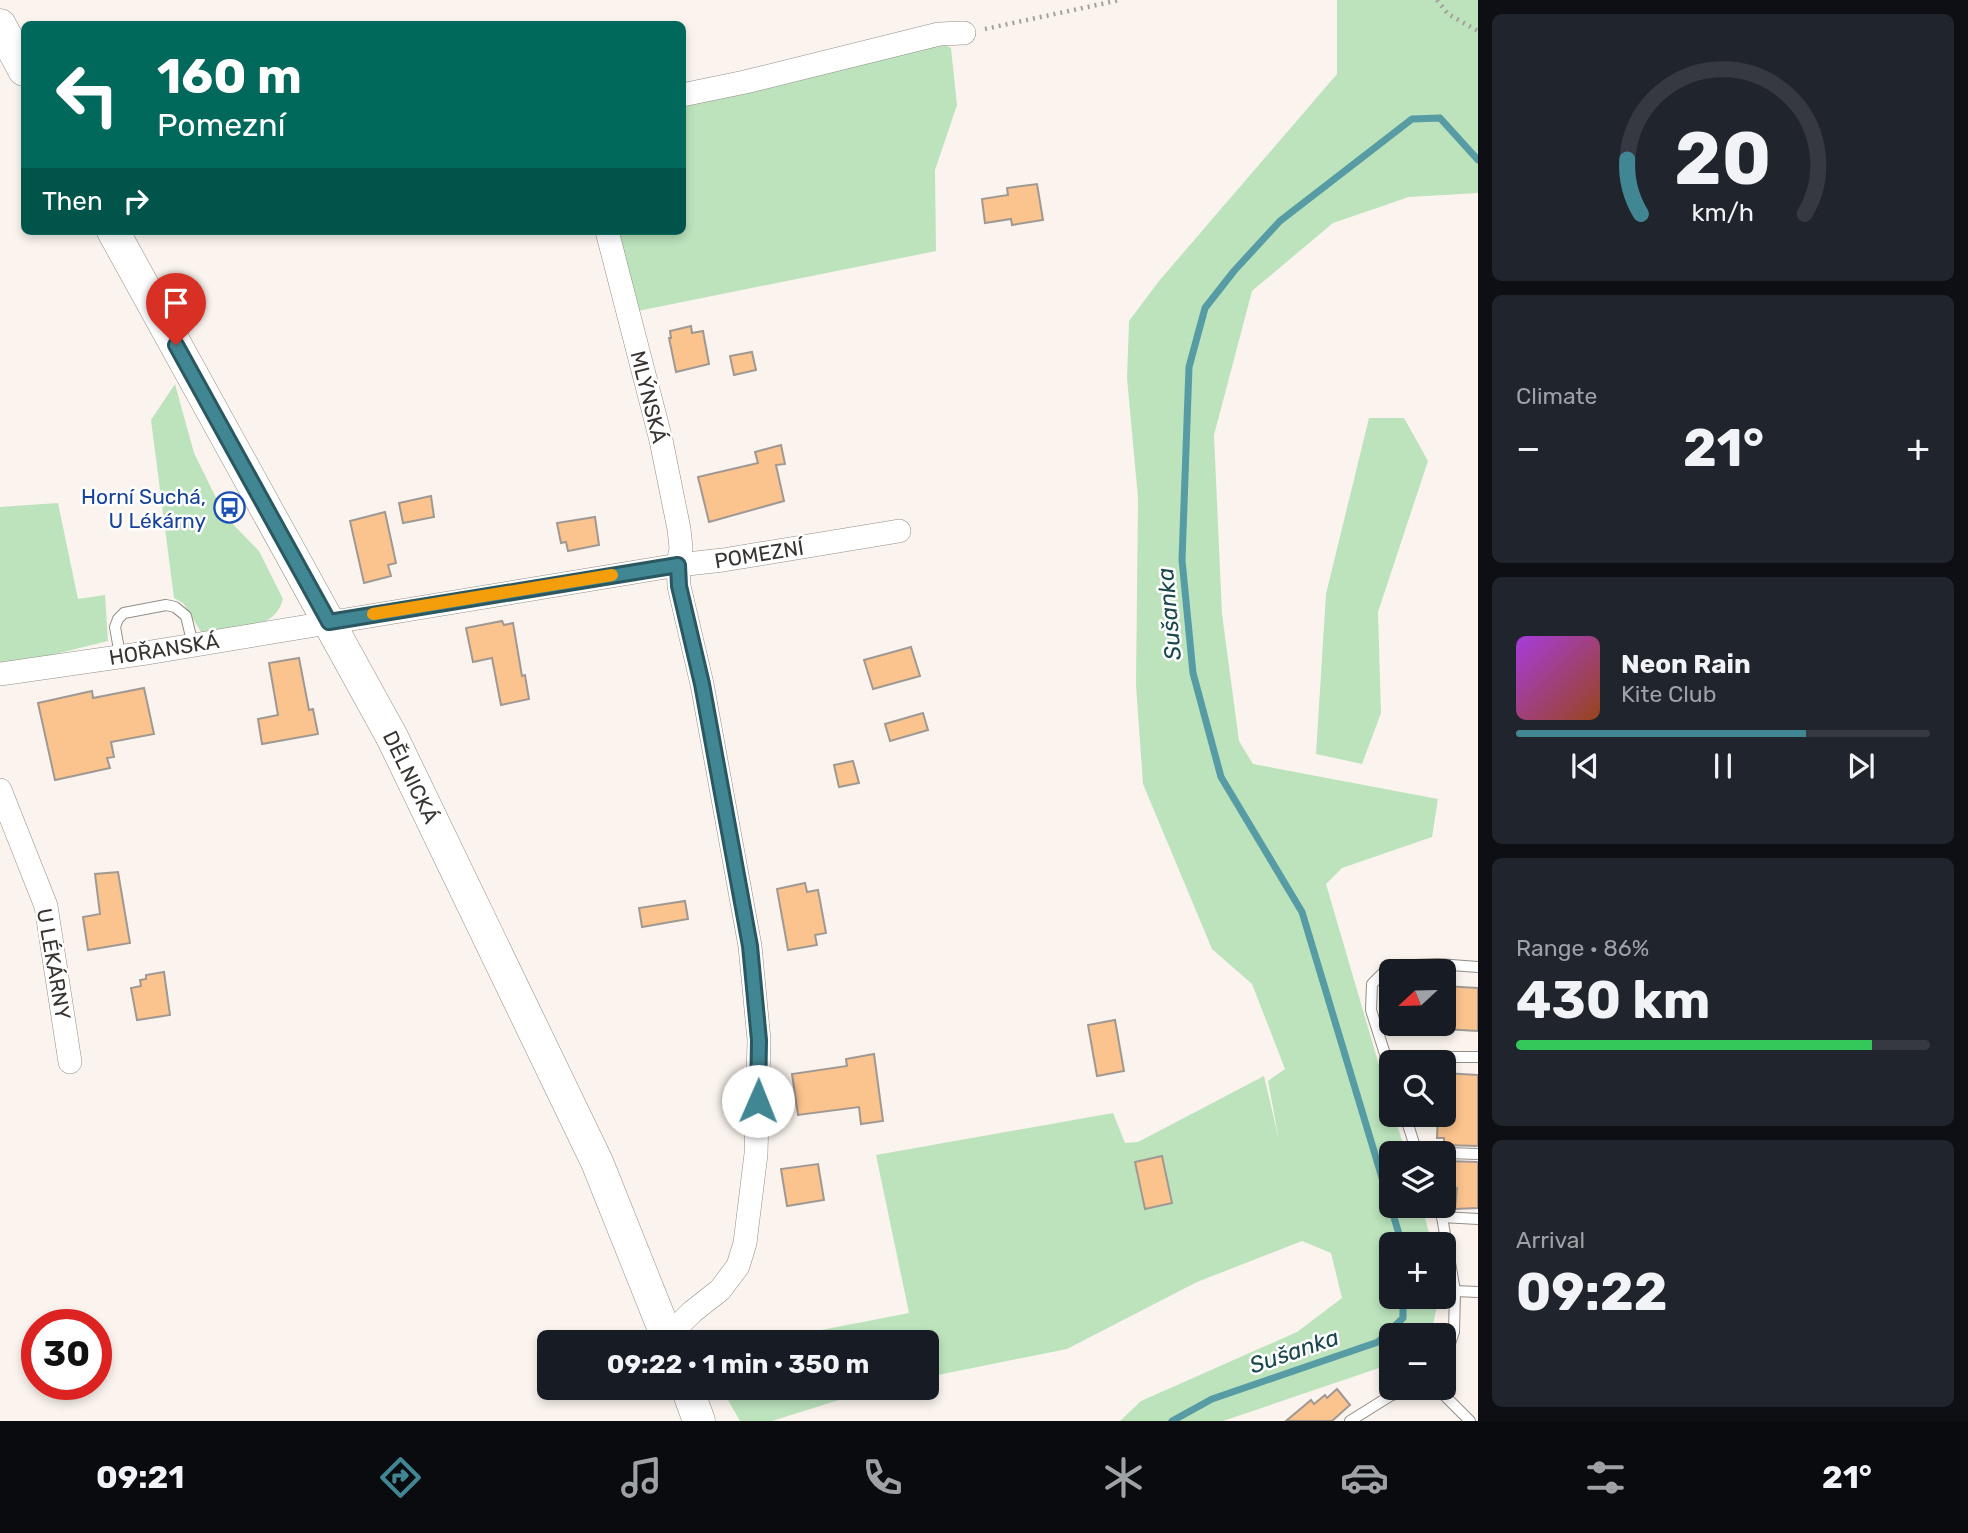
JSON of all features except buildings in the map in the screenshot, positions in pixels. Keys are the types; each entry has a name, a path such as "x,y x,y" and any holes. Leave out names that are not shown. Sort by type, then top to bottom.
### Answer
{"main road":[{"path":"0,25 21,64"},
{"name":"DĚLNICKÁ","path":"115,235 392,737 597,1162 664,1330"},
{"path":"691,1400 699,1421"}],"street":[{"path":"686,93 745,82 939,34 964,33"},
{"name":"MLÝNSKÁ","path":"608,235 661,440 679,529 679,586 702,684 750,946 759,1040 756,1154 745,1243 738,1266 720,1290 692,1312 677,1330"},
{"name":"POMEZNÍ","path":"329,622 899,531"},
{"name":"HOŘANSKÁ","path":"0,674 329,622"},
{"name":"U LÉKÁRNY","path":"0,790 46,906 70,1062"}],"lane":[{"path":"120,655 115,627 118,619 124,613 166,605 175,607 186,616 194,645"},
{"path":"1384,1050 1371,1010 1372,984 1390,966 1438,964 1478,967"},
{"path":"1456,1057 1478,1057"},
{"path":"1456,1154 1478,1154"},
{"path":"1456,1218 1478,1219"},
{"path":"1456,1291 1478,1292"},
{"path":"1350,1421 1384,1400"},
{"path":"1449,1400 1470,1421"}],"path":[{"path":"964,33 1120,0"},
{"path":"1437,0 1448,14 1478,31"}],"green space":[{"path":"1337,0 1478,0 1478,193 1409,197 1333,223 1252,291 1214,435 1222,614 1239,741 1253,764 1438,799 1432,837 1342,868 1326,884 1379,1065 1379,1127 1398,1127 1402,1141 1379,1141 1379,1218 1425,1218 1429,1232 1379,1232 1379,1309 1436,1309 1433,1323 1379,1323 1379,1368 1223,1421 1120,1421 1141,1401 1297,1332 1342,1298 1331,1253 1302,1241 1197,1282 1067,1349 939,1375 939,1330 822,1330 909,1313 876,1155 1113,1113 1125,1143 1138,1142 1264,1076 1279,1140 1268,1081 1285,1069 1252,984 1212,949 1143,784 1136,685 1138,498 1127,378 1129,321 1159,281 1337,74"},
{"path":"930,37 951,48 957,105 935,170 936,251 628,313 608,235 686,235 686,94"},
{"path":"175,384 194,453 225,516 259,551 283,599 278,610 261,624 201,632 183,603 174,598 151,420"},
{"path":"1369,418 1404,418 1428,461 1378,612 1381,713 1362,764 1316,754 1326,594"},
{"path":"58,503 78,599 105,595 108,641 27,661 0,664 0,507"},
{"path":"728,1400 839,1400 772,1421 740,1421"}],"waterway":[{"name":"Sušanka","path":"1398,1232 1302,912 1221,777 1193,673 1182,560 1189,367 1205,308 1234,271 1280,221 1412,119 1440,118 1478,160"},
{"name":"Sušanka","path":"1172,1421 1212,1399 1378,1342 1403,1318 1403,1309"}],"slow traffic":[{"path":"373,614 612,575"}],"place":[{"name":"Horní Suchá, U Lékárny","path":"229,508"}],"route":[{"path":"176,345 329,622 678,565 679,586 702,684 750,946 759,1040 758,1101"}]}
